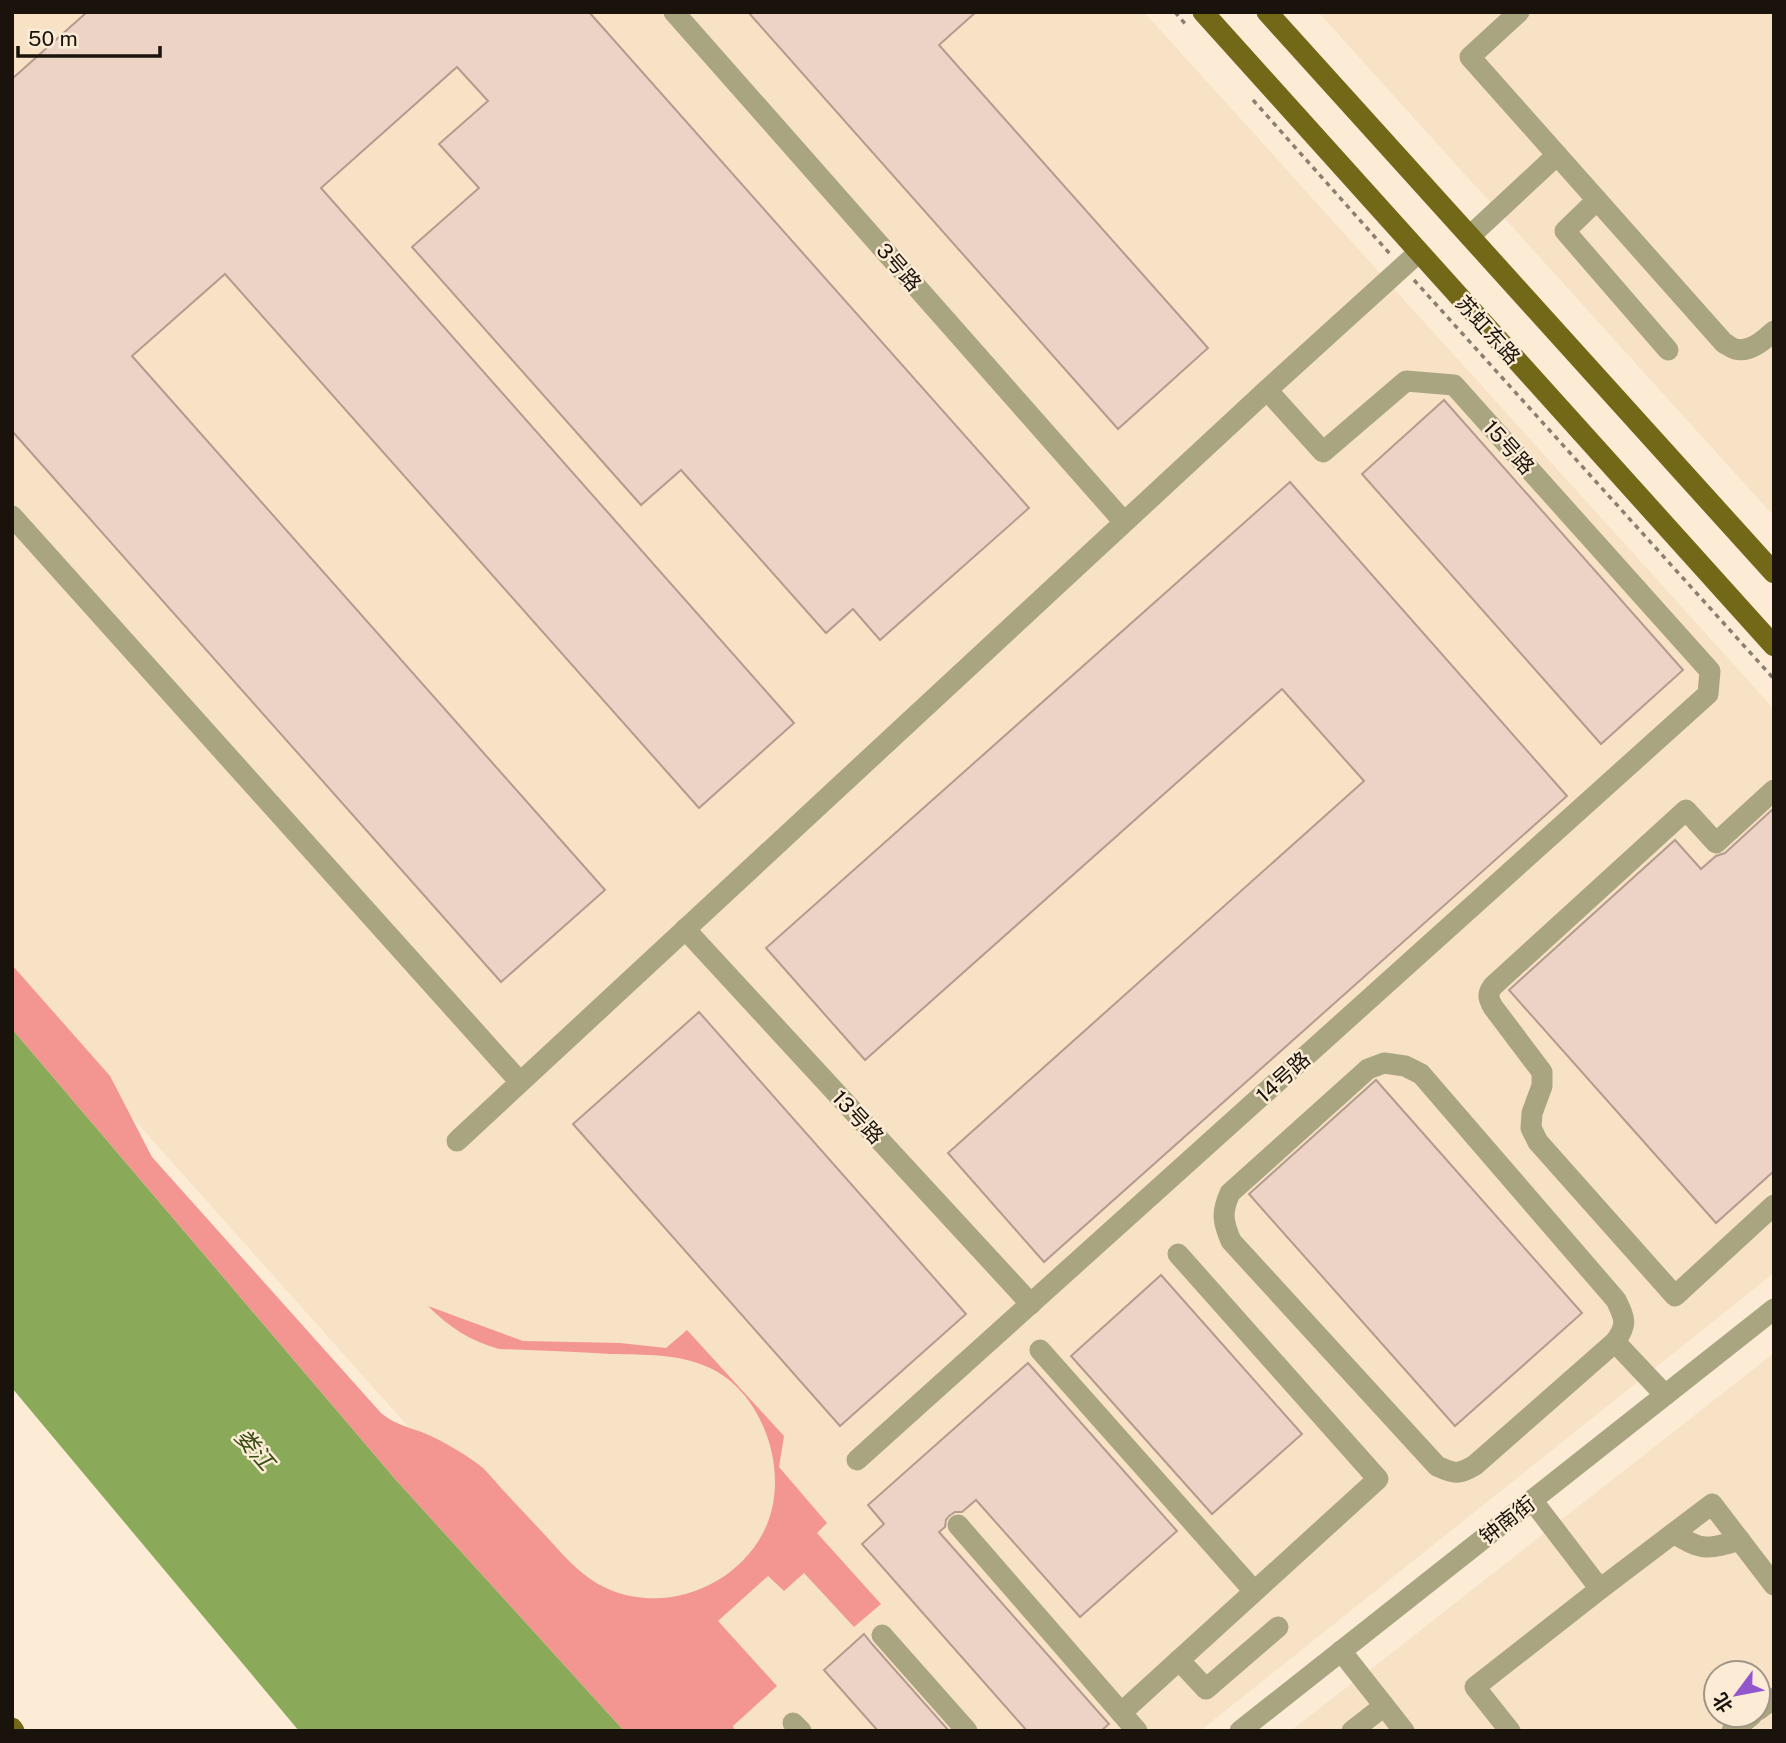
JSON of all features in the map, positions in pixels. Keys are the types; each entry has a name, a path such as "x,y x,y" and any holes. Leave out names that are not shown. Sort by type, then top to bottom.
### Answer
{"main road":[{"name":"苏虹东路","path":"1203,12 1774,646"},
{"path":"1269,13 1774,573"}],"street":[{"name":"3号路","path":"674,12 1124,522"},
{"path":"1519,12 1470,57 1724,343 1736,350 1750,348 1774,331"},
{"path":"1470,236 1557,155"},
{"path":"1597,200 1565,231 1668,350"},
{"path":"457,1141 1418,253"},
{"name":"15号路","path":"1267,390 1323,452 1406,381 1454,385 1710,671 1708,694"},
{"path":"12,516 520,1082"},
{"name":"14号路","path":"857,1460 1708,694"},
{"path":"1774,790 1716,843 1686,810 1493,986 1489,998 1542,1072 1542,1086 1532,1113 1531,1128 1538,1142 1675,1296 1774,1205"},
{"name":"13号路","path":"685,929 1031,1304"},
{"path":"1384,1063 1405,1066 1421,1074 1616,1300 1623,1316 1624,1330 1615,1342 1475,1465 1462,1473 1450,1472 1437,1466 1231,1241 1224,1224 1223,1208 1230,1193 1367,1069 1384,1063"},
{"path":"958,1525 1130,1725 1179,1660 1378,1479 1178,1254"},
{"name":"钟南街","path":"1240,1731 1774,1309"},
{"path":"1615,1342 1665,1395"},
{"path":"1040,1350 1254,1591"},
{"path":"1532,1500 1600,1589"},
{"path":"1510,1731 1475,1687 1712,1504 1774,1585"},
{"path":"1674,1533 1690,1544 1706,1548 1740,1541"},
{"path":"1179,1660 1206,1689 1278,1627"},
{"path":"882,1635 967,1731"},
{"path":"1341,1651 1404,1731"},
{"path":"1352,1731 1384,1706"}],"path":[{"path":"1175,12 1193,33"},
{"path":"1248,94 1774,679"}],"shaded area":[{"path":"12,12 1144,12 1774,709 1774,1273 1200,1731 680,1731 12,983"},
{"path":"1318,12 1774,12 1774,516 1733,471"},
{"path":"12,965 110,1076 152,1157 381,1413 396,1423 447,1444 483,1468 560,1551 593,1581 634,1597 678,1596 718,1580 736,1567 751,1552 763,1533 775,1488 774,1464 759,1417 746,1397 730,1380 698,1363 661,1356 499,1349 460,1332 428,1306 523,1341 620,1343 666,1348 687,1330 784,1436 779,1467 827,1523 817,1533 881,1604 854,1627 804,1573 784,1591 768,1576 718,1621 777,1686 733,1726 735,1731 624,1731 395,1479 12,1029"},
{"path":"1774,1353 1774,1731 1290,1731 1389,1655"}],"water":[{"name":"娄江","path":"12,1029 395,1479 624,1731 299,1731 12,1388"}],"building":[{"path":"87,12 589,12 1029,508 880,640 853,609 826,633 681,470 641,505 412,247 479,188 439,144 488,101 457,67 321,188 794,723 699,808 225,274 132,356 605,890 501,982 12,431 12,79"},
{"path":"748,12 976,12 939,45 1208,348 1118,429"},
{"path":"1444,400 1683,670 1601,744 1362,474"},
{"path":"1290,482 1567,796 1044,1262 948,1153 1364,781 1282,689 865,1060 766,948"},
{"path":"1774,808 1774,1171 1716,1223 1509,990 1675,840 1701,869 1716,856 1725,853"},
{"path":"699,1012 966,1314 840,1426 573,1124"},
{"path":"1376,1080 1582,1313 1455,1426 1249,1194"},
{"path":"1161,1275 1302,1434 1212,1514 1071,1356"},
{"path":"1028,1363 1177,1531 1080,1617 976,1500 962,1512 949,1516 945,1527 939,1532 1109,1724 1101,1731 1027,1731 862,1544 884,1524 868,1505"},
{"path":"864,1634 949,1731 878,1731 824,1670"}]}
